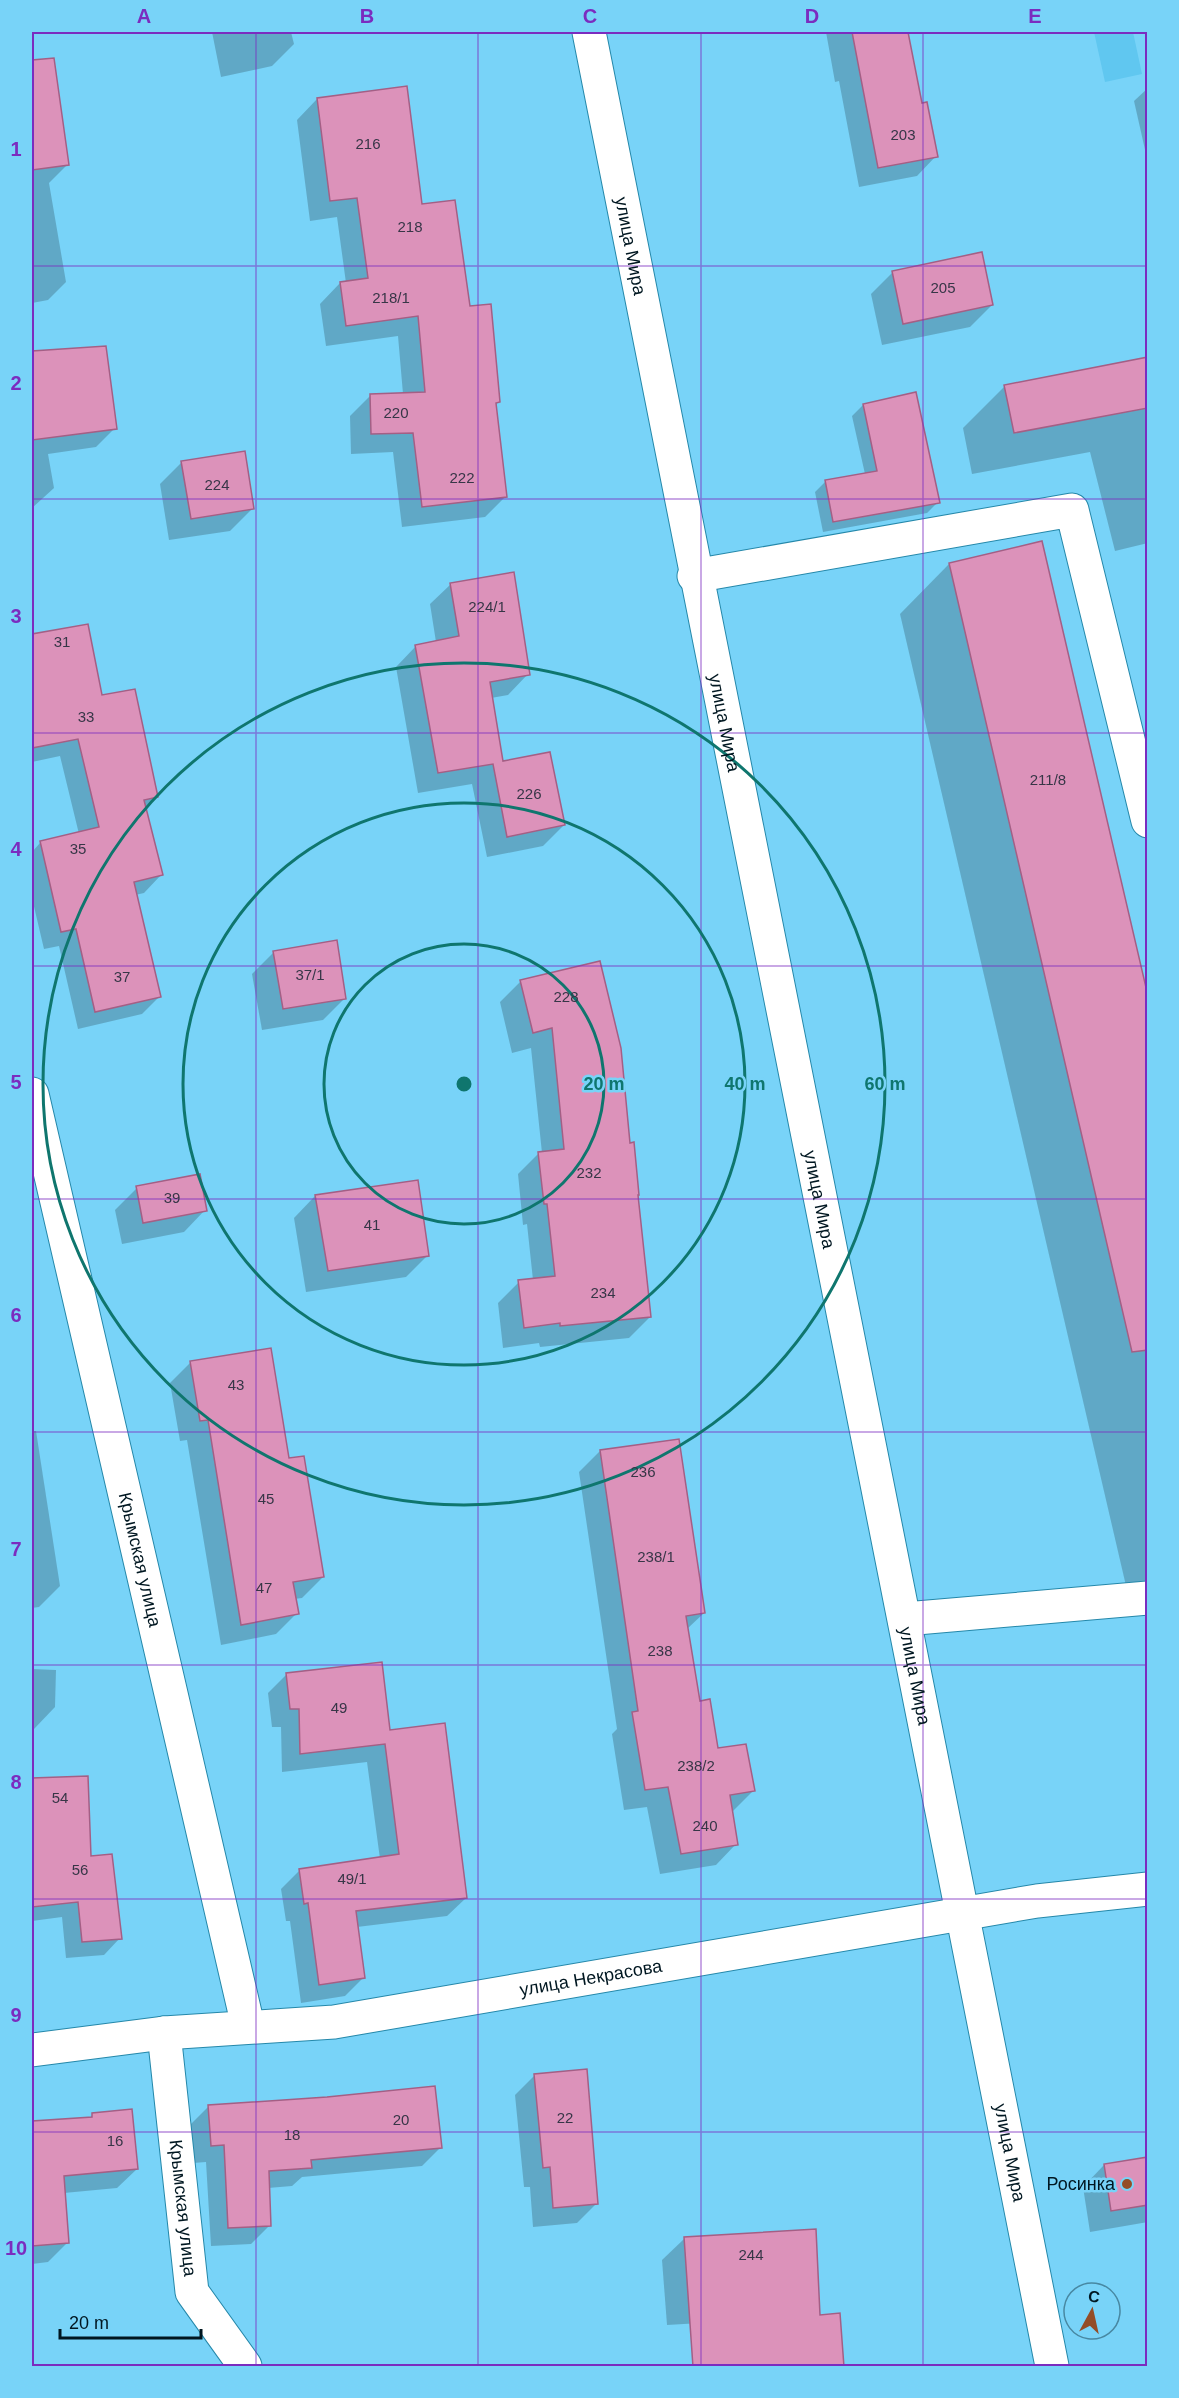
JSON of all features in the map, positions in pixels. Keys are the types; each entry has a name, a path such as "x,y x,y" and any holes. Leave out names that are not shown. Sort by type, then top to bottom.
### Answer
{"street":[{"name":"улица Мира","path":"589,32 694,576 905,1619 1052,2367"},
{"path":"694,576 1072,510 1148,821"},
{"name":"Крымская улица","path":"32,1094 36,1132 248,2026"},
{"path":"905,1619 1148,1598"},
{"name":"улица Некрасова","path":"32,2050 248,2026 334,2022 1037,1901 1148,1889"},
{"name":"Крымская улица","path":"164,2034 192,2292 245,2367"}],"shaded area":[{"path":"1094,32 1133,32 1142,74 1105,82"}],"building":[{"path":"852,32 908,32 922,103 927,102 938,157 878,168"},
{"path":"54,58 69,165 32,170 32,60"},
{"path":"407,86 422,204 455,200 470,306 491,304 500,402 496,403 507,497 422,507 413,433 371,434 370,394 425,392 418,316 346,326 340,282 368,278 357,198 330,201 317,98"},
{"path":"982,252 993,305 903,324 892,271"},
{"path":"106,346 117,429 32,440 32,351"},
{"path":"1148,357 1148,408 1014,433 1004,385"},
{"path":"916,392 940,503 833,522 825,480 877,471 863,404"},
{"path":"245,451 254,509 191,519 181,461"},
{"path":"1042,541 1148,996 1148,1350 1132,1352 949,563"},
{"path":"514,572 530,675 490,682 503,761 550,752 565,825 507,837 493,764 438,773 415,645 459,636 450,583"},
{"path":"88,624 102,695 135,689 158,797 144,800 163,875 134,882 161,997 95,1012 76,929 61,932 40,841 99,827 78,739 32,748 32,634"},
{"path":"337,940 346,999 283,1009 273,951"},
{"path":"600,961 621,1048 630,1143 634,1142 651,1317 560,1326 560,1323 524,1328 518,1280 555,1276 547,1204 544,1204 538,1152 564,1149 552,1028 533,1033 520,980"},
{"path":"200,1174 207,1211 143,1223 136,1186"},
{"path":"418,1180 429,1256 328,1271 315,1195"},
{"path":"271,1348 289,1458 304,1456 324,1577 293,1582 299,1614 241,1625 208,1420 200,1421 190,1361"},
{"path":"679,1439 705,1613 686,1616 700,1701 710,1699 718,1748 746,1744 755,1791 730,1795 738,1845 681,1854 668,1787 645,1790 632,1712 638,1711 600,1450"},
{"path":"382,1662 390,1730 445,1723 467,1898 356,1911 365,1978 319,1985 308,1903 304,1904 299,1869 399,1854 385,1744 300,1754 299,1709 290,1709 286,1673"},
{"path":"88,1776 91,1856 112,1854 122,1939 82,1942 78,1902 32,1907 32,1778"},
{"path":"587,2069 598,2204 553,2208 550,2167 543,2168 534,2074"},
{"path":"435,2086 442,2148 311,2160 312,2168 269,2171 271,2226 228,2228 224,2145 211,2146 208,2105 327,2097"},
{"path":"132,2109 138,2169 64,2176 69,2243 32,2246 32,2121 92,2117 92,2113"},
{"name":"Росинка","path":"1148,2157 1148,2205 1111,2211 1104,2164"},
{"path":"816,2229 820,2315 840,2313 844,2367 693,2367 684,2237"}],"place":[{"name":"Росинка","path":"1127,2184"}]}
